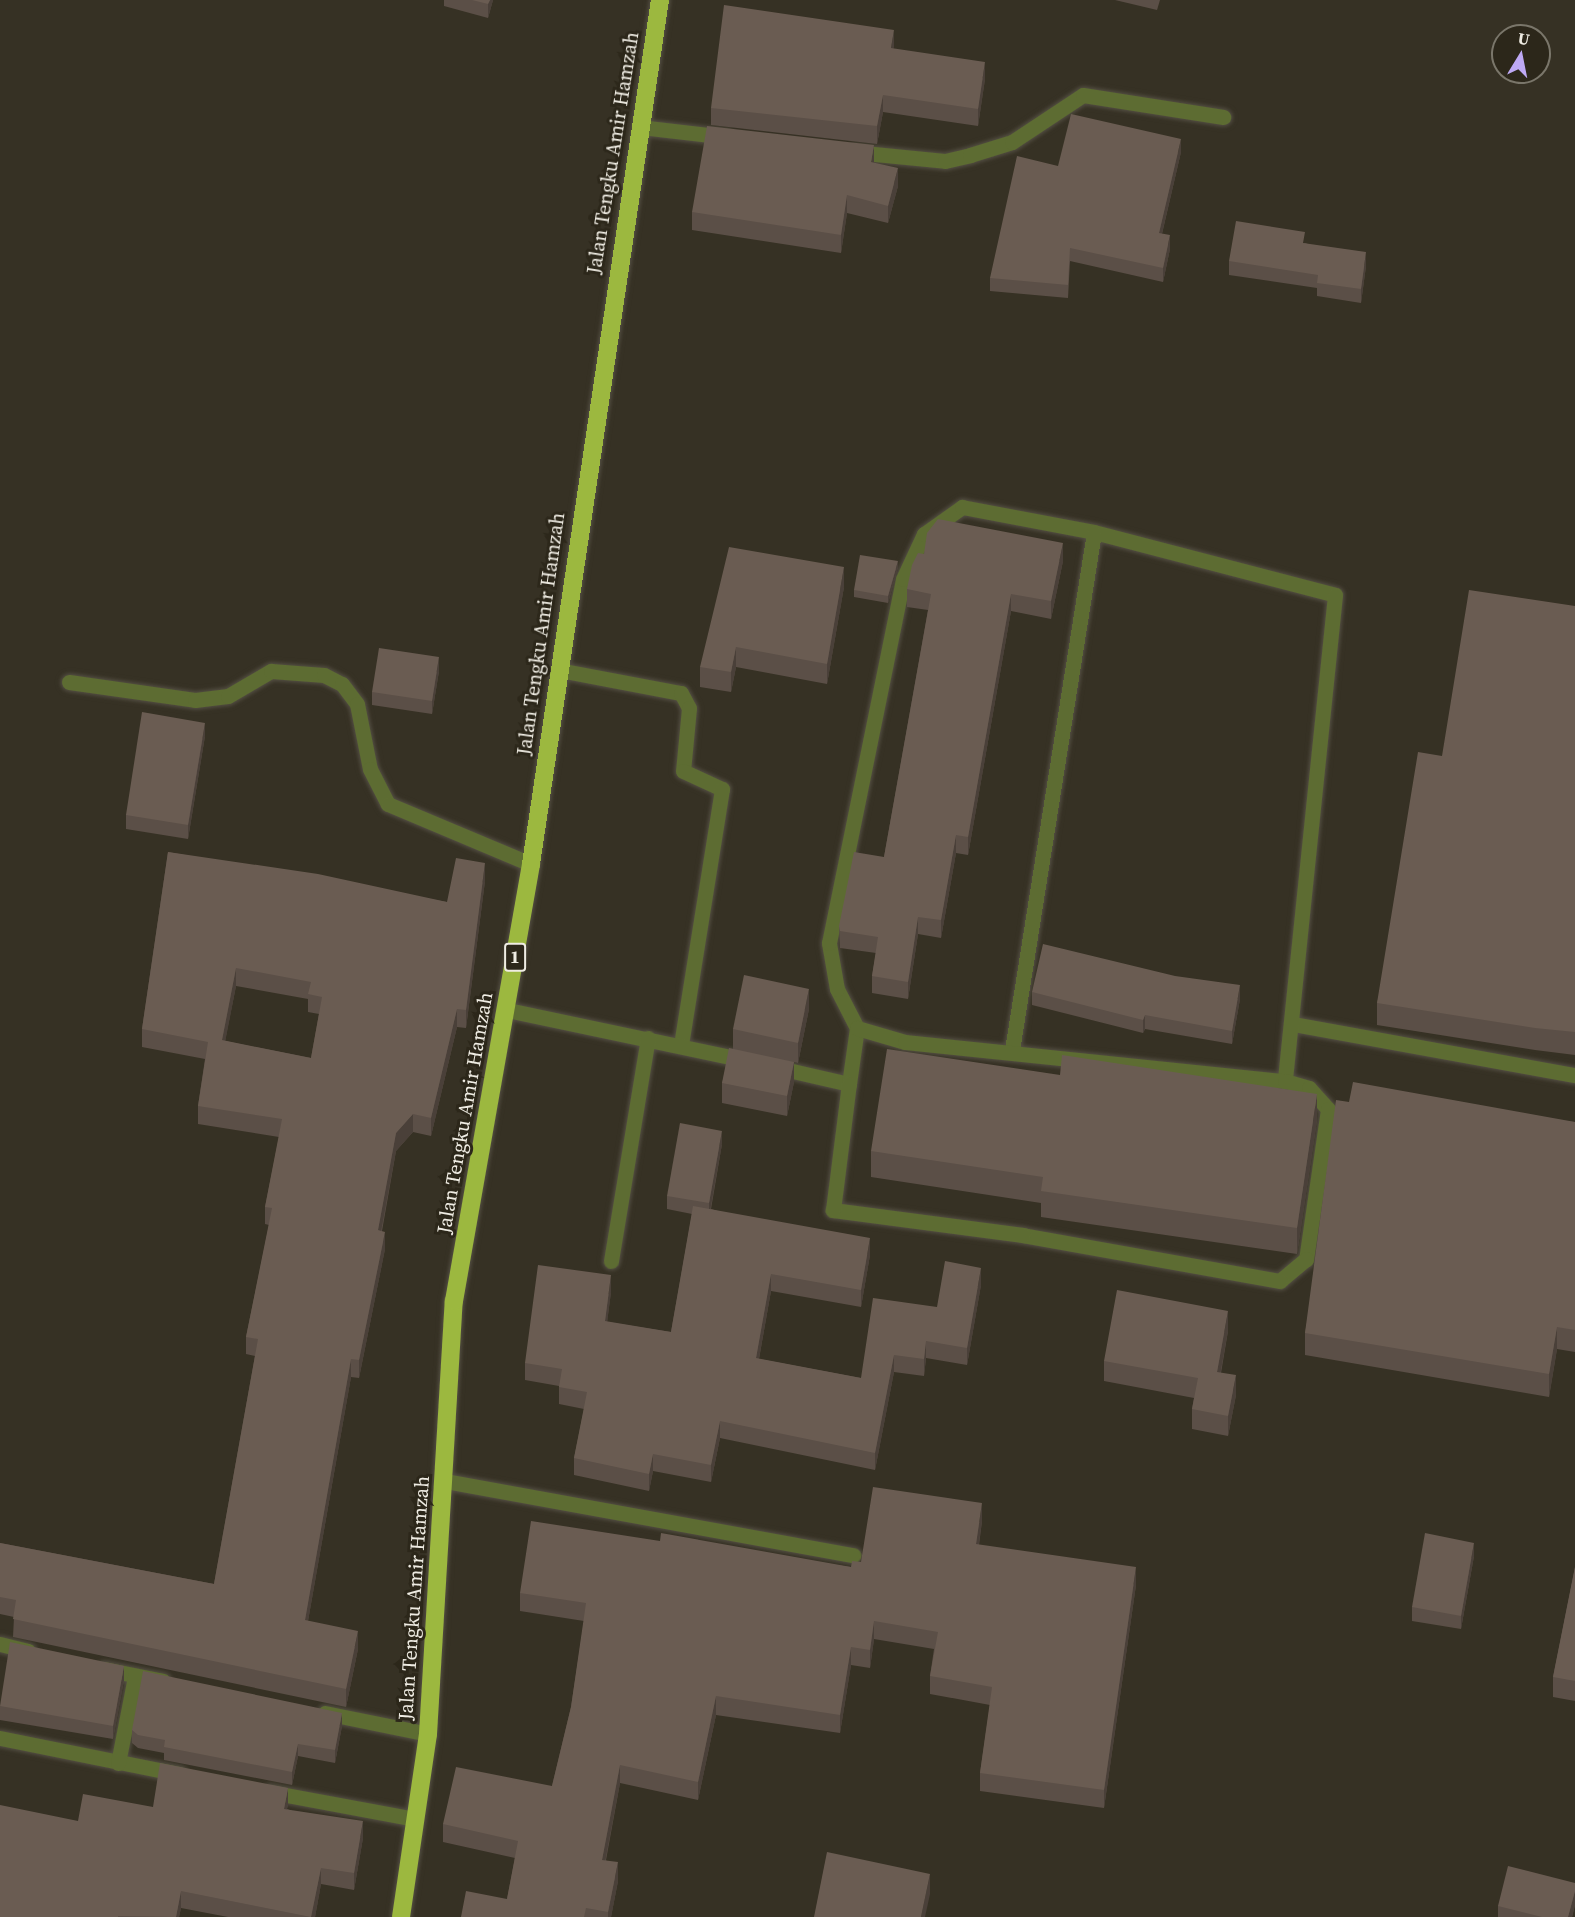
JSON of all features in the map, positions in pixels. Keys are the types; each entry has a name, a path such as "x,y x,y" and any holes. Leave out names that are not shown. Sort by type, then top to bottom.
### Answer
{"highway":[{"name":"Jalan Tengku Amir Hamzah","path":"401,1917 428,1734 454,1301 531,864 660,0"}],"street":[{"path":"835,150 926,160 970,155 1012,142 1083,95 1223,117"},
{"path":"640,127 743,139"},
{"path":"857,1028 905,1042 1012,1050 1285,1081 1309,1088 1328,1109 1306,1259 1281,1281 1023,1235 833,1210 857,1028 837,989 829,943 903,579 924,534 962,507 1094,532 1335,595 1293,1024 1285,1081"},
{"path":"1012,1050 1094,532"},
{"path":"559,670 681,693 689,708 683,771 722,789 681,1045"},
{"path":"69,681 195,700 228,696 271,671 324,675 342,684 357,704 370,769 388,804 531,864"},
{"path":"507,1010 681,1045 849,1083"},
{"path":"1293,1024 1575,1075"},
{"path":"611,1261 648,1038"},
{"path":"445,1480 852,1555"},
{"path":"0,1644 45,1656"},
{"path":"90,1666 182,1685"},
{"path":"118,1763 135,1676"},
{"path":"311,1710 428,1734"},
{"path":"0,1738 198,1778"},
{"path":"255,1789 415,1819"}],"building":[{"path":"472,0 490,0 488,4"},
{"path":"724,5 894,30 891,48 985,62 978,109 883,95 877,126 711,108"},
{"path":"1071,114 1181,139 1159,233 1170,235 1163,268 1070,248 1068,285 990,278 1017,156 1058,166"},
{"path":"707,126 874,145 871,162 898,168 888,206 847,195 841,235 692,212"},
{"path":"1236,221 1305,232 1303,243 1366,252 1361,289 1317,283 1318,275 1229,261"},
{"path":"938,519 1063,543 1051,601 1011,594 968,837 956,835 941,920 918,917 908,982 872,976 878,937 840,931 839,926 854,852 884,857 931,594 907,589 912,565 918,553 924,554 927,533"},
{"path":"729,547 844,567 827,664 736,647 731,672 700,667"},
{"path":"860,555 898,561 888,596 854,590"},
{"path":"1469,590 1575,606 1575,1032 1535,1028 1377,1003 1418,752 1442,756"},
{"path":"379,648 439,657 432,701 372,692"},
{"path":"142,712 205,723 188,825 126,815"},
{"path":"168,852 318,874 447,902 456,858 485,863 466,1010 457,1009 431,1118 413,1114 396,1133 378,1230 385,1232 359,1360 351,1359 305,1620 358,1631 346,1689 13,1619 16,1600 0,1597 0,1543 214,1584 258,1339 246,1337 272,1208 265,1207 282,1119 198,1106 208,1042 142,1029","holes":["236,968 311,982 308,994 322,997 311,1058 222,1040"]},
{"path":"1043,944 1175,976 1240,985 1232,1031 1145,1015 1143,1020 1032,992"},
{"path":"744,975 809,989 798,1043 733,1029"},
{"path":"729,1048 794,1062 787,1096 722,1083"},
{"path":"887,1049 1060,1075 1062,1055 1317,1094 1297,1228 1041,1191 1043,1177 871,1151"},
{"path":"1353,1082 1575,1122 1575,1330 1557,1327 1549,1374 1305,1333 1336,1100 1349,1102"},
{"path":"680,1123 722,1131 709,1203 667,1196"},
{"path":"693,1206 870,1238 861,1290 771,1274 756,1358 861,1378 873,1298 937,1307 945,1261 981,1268 967,1348 926,1341 924,1359 894,1355 875,1453 720,1421 711,1465 653,1454 649,1474 574,1458 587,1392 559,1387 562,1369 525,1363 538,1265 611,1275 605,1321 671,1332"},
{"path":"1117,1290 1228,1311 1217,1372 1236,1375 1228,1416 1192,1409 1198,1378 1104,1361"},
{"path":"873,1487 982,1503 976,1544 1136,1567 1104,1790 980,1773 992,1687 930,1676 938,1632 874,1621 870,1650 851,1647 840,1715 716,1696 698,1782 620,1765 602,1860 618,1862 608,1912 586,1908 584,1917 461,1917 466,1891 507,1899 518,1841 443,1824 456,1767 552,1786 571,1707 586,1603 520,1593 531,1521 660,1541 661,1533 851,1567 852,1561 861,1562"},
{"path":"1425,1533 1474,1543 1461,1616 1412,1607"},
{"path":"1575,1567 1575,1681 1553,1677"},
{"path":"10,1642 124,1666 113,1726 0,1706"},
{"path":"143,1671 342,1713 335,1750 298,1744 292,1772 164,1747 165,1740 138,1735 132,1730"},
{"path":"160,1763 288,1788 284,1809 363,1821 354,1873 321,1868 311,1917 181,1891 176,1917 0,1917 0,1805 78,1821 83,1794 153,1807"},
{"path":"827,1852 930,1874 921,1917 814,1917"},
{"path":"1508,1866 1575,1883 1568,1917 1542,1917 1498,1906"}]}
